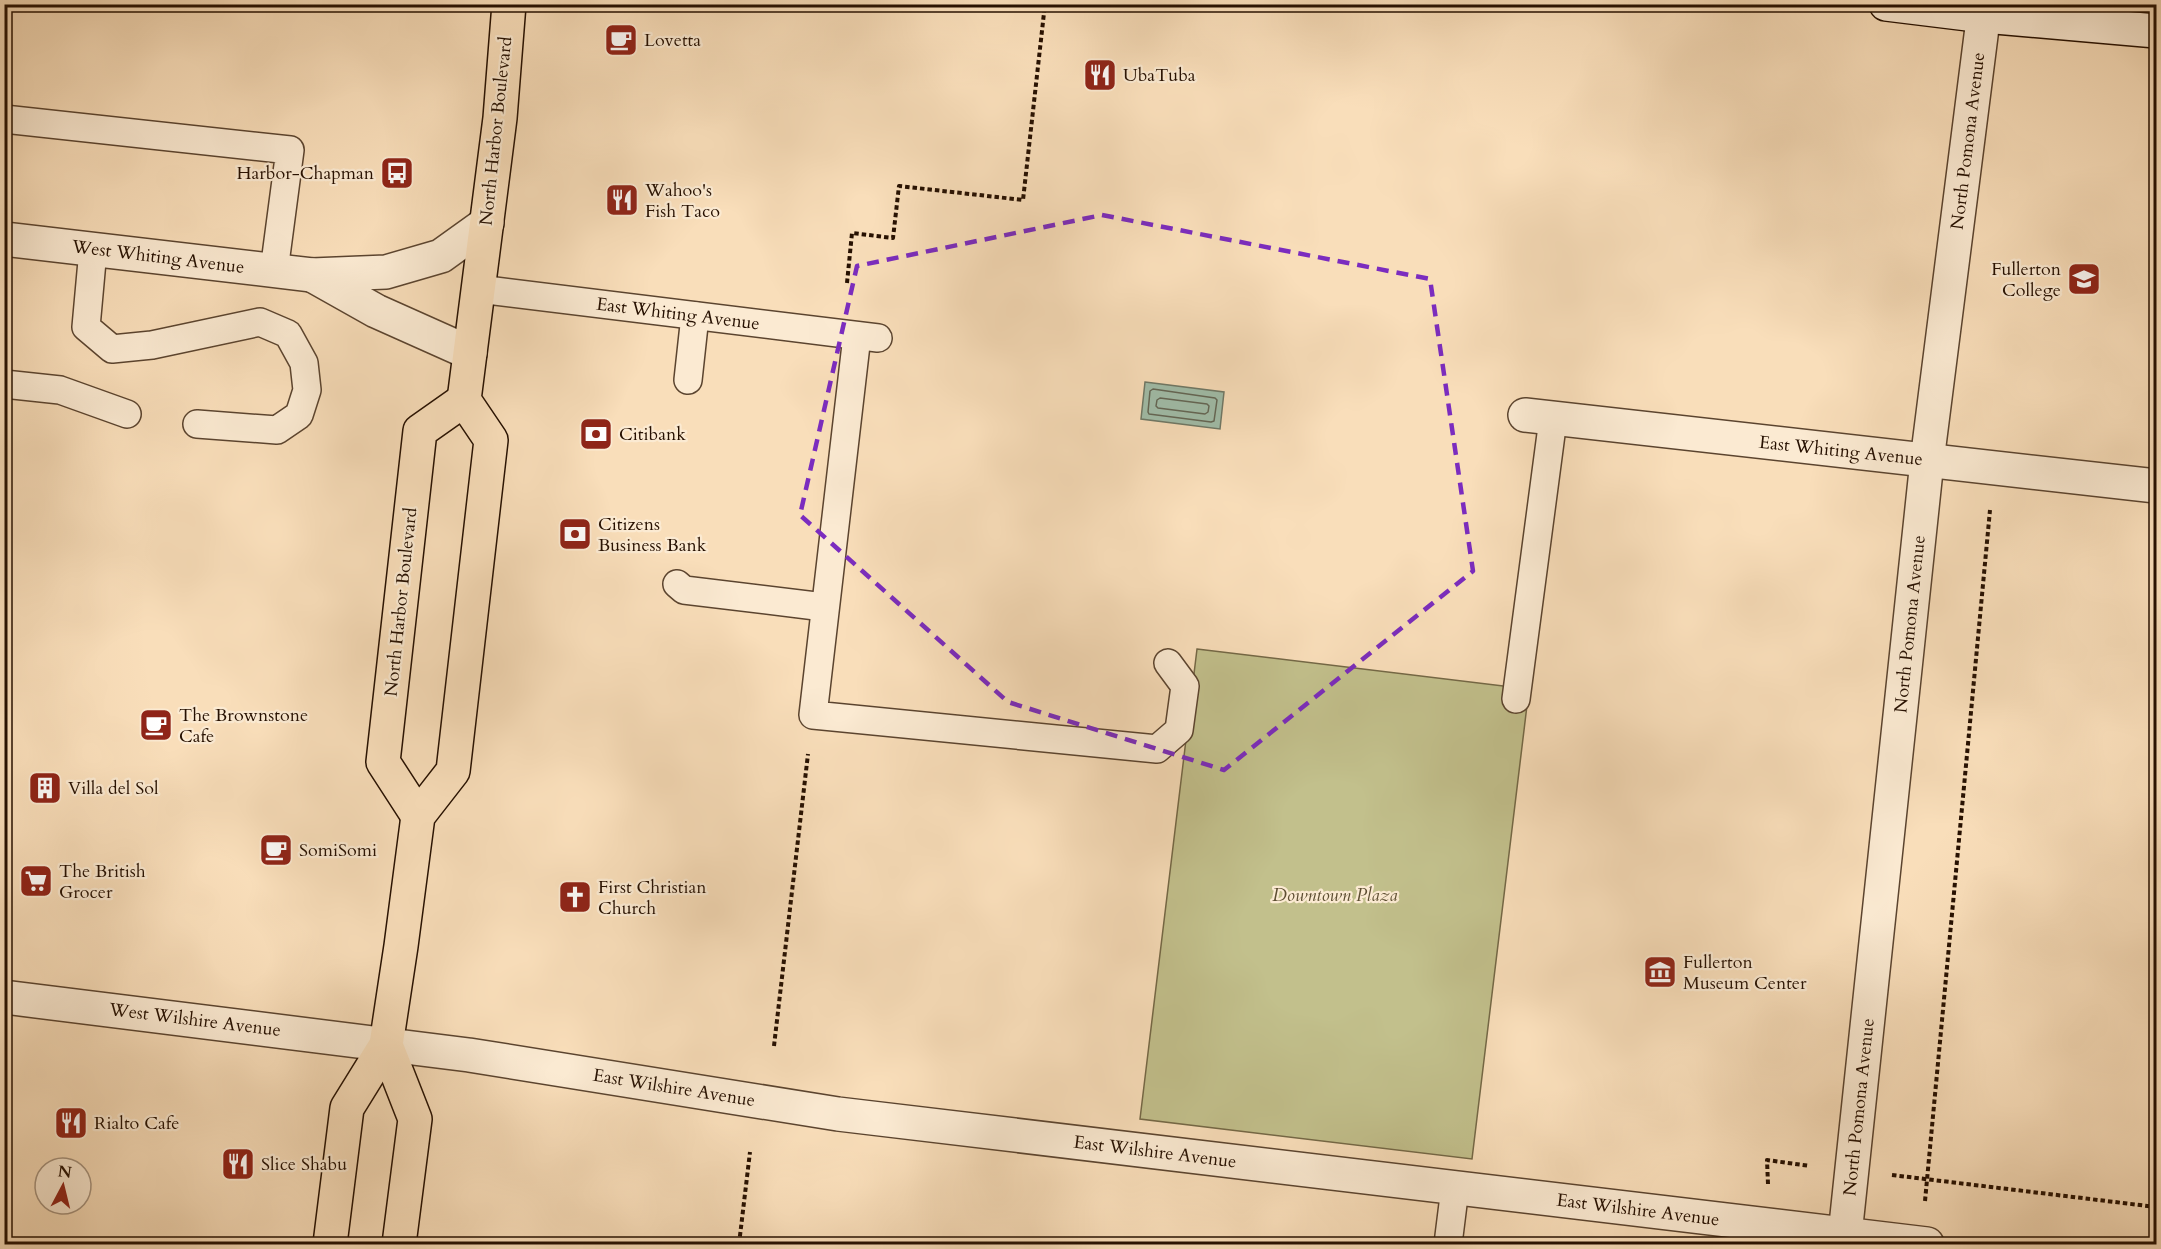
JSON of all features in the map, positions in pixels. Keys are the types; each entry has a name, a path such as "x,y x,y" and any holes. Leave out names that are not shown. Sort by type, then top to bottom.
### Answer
{"main road":[{"name":"North Harbor Boulevard","path":"418,816 383,762 418,442 420,430 464,400 500,118 509,4"},
{"path":"330,1245 347,1108 386,1045 418,816 453,771 491,440 464,400"},
{"path":"386,1045 415,1119 399,1245"}],"street":[{"path":"1886,4 1985,10 2157,31"},
{"name":"North Pomona Avenue","path":"1845,1240 1927,461 1985,10"},
{"name":"West Whiting Avenue","path":"4,239 312,275 386,272 441,256 487,223"},
{"name":"West Whiting Avenue","path":"312,275 376,311 470,353"},
{"name":"East Whiting Avenue","path":"1539,417 2157,486"},
{"name":"West Wilshire Avenue","path":"4,997 386,1045"},
{"name":"East Wilshire Avenue","path":"386,1045 469,1055 838,1114 1455,1188 1845,1240 1927,1245"}],"lane":[{"path":"4,119 290,150 273,271"},
{"path":"93,250 86,327 112,348 152,345 260,322 288,334 304,363 307,390 299,415 277,430 197,424"},
{"name":"East Whiting Avenue","path":"478,289 867,337 824,607"},
{"path":"688,381 695,316"},
{"path":"4,384 60,390 127,414"},
{"path":"1516,699 1539,417"},
{"path":"680,587 824,607 813,715 1156,749 1179,729 1185,686 1168,663"},
{"path":"1448,1245 1455,1188"}],"path":[{"path":"847,283 852,233 893,238 899,186 1023,200 1046,4"},
{"path":"1922,1244 1989,517 1996,468"},
{"path":"774,1046 813,715"},
{"path":"739,1245 750,1152"},
{"path":"1927,1179 2157,1207"}],"highlighted area":[{"path":"1102,215 1430,279 1473,571 1224,770 1008,702 800,515 857,266"}],"green space":[{"name":"Downtown Plaza","path":"1197,649 1529,689 1472,1159 1140,1119"}],"water":[{"path":"1145,382 1224,392 1220,429 1141,419"}],"place":[{"name":"Lovetta","path":"621,40"},
{"name":"UbaTuba","path":"1100,75"},
{"name":"Harbor-Chapman","path":"397,173"},
{"name":"Wahoo's Fish Taco","path":"622,200"},
{"name":"Fullerton College","path":"2084,279"},
{"name":"Citibank","path":"596,434"},
{"name":"Citizens Business Bank","path":"575,534"},
{"name":"The Brownstone Cafe","path":"156,725"},
{"name":"Villa del Sol","path":"45,788"},
{"name":"SomiSomi","path":"276,850"},
{"name":"The British Grocer","path":"36,881"},
{"name":"First Christian Church","path":"575,897"},
{"name":"Fullerton Museum Center","path":"1660,972"},
{"name":"Rialto Cafe","path":"71,1123"},
{"name":"Slice Shabu","path":"238,1164"}]}
